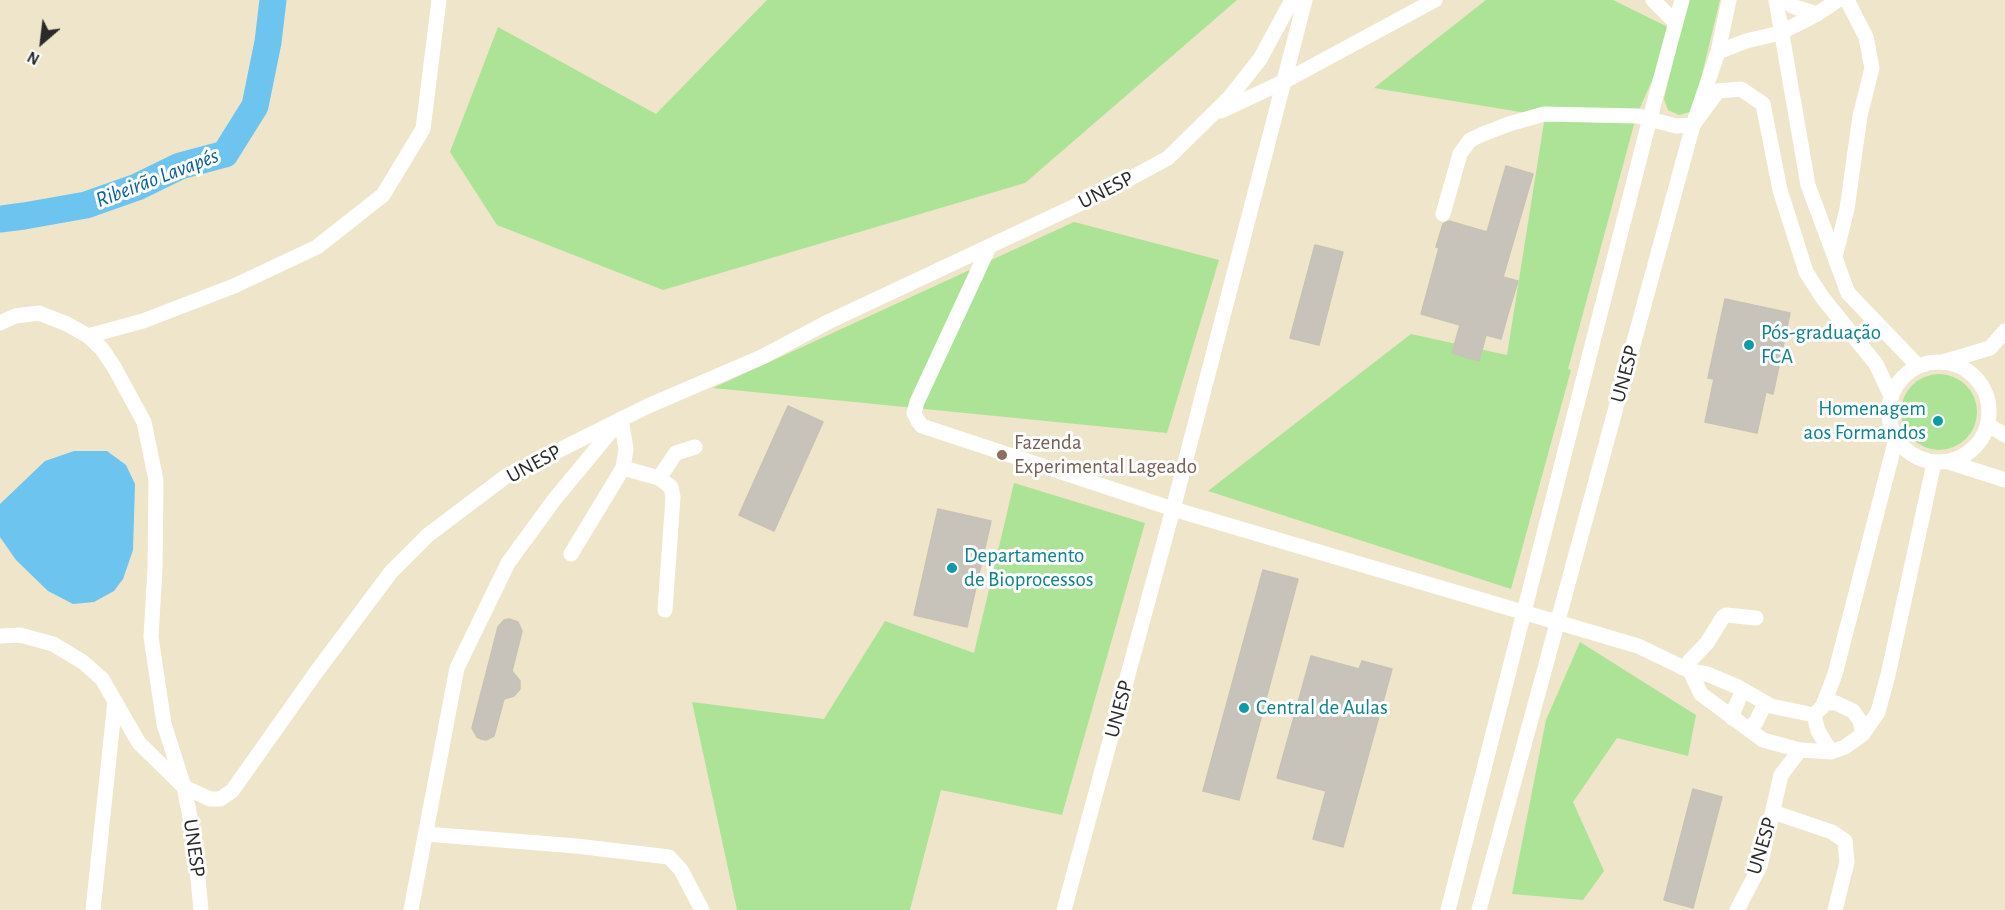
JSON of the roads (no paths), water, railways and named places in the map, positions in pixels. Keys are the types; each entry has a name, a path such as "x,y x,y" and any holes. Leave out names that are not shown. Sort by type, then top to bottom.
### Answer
{"street":[{"path":"88,336 144,321 234,286 307,252 317,247 383,195 423,129 439,0"},
{"name":"UNESP","path":"184,787 210,799 220,799 232,791 391,572 428,535 505,477 648,406 762,357 830,321 1109,190 1168,158 1230,97 1260,59 1292,0"},
{"name":"UNESP","path":"1064,910 1173,508 1286,81 1305,0"},
{"name":"UNESP","path":"1210,116 1286,81 1436,0"},
{"path":"1653,0 1676,23"},
{"name":"UNESP","path":"1449,910 1650,117 1682,0"},
{"name":"UNESP","path":"1479,910 1693,125 1718,52 1729,0"},
{"path":"1776,0 1808,185 1848,293 1918,366"},
{"path":"1787,0 1792,6 1817,14"},
{"path":"1718,52 1746,41 1780,33 1838,0"},
{"path":"1835,256 1847,209 1860,116 1872,68 1866,37 1847,0"},
{"name":"UNESP","path":"1693,125 1718,91 1741,89 1763,104 1780,190 1806,273 1822,297 1876,364 1890,396 1888,411 1890,425 1896,439"},
{"path":"1443,214 1460,154 1470,140 1509,124 1544,114 1591,114 1650,117 1676,126 1693,125"},
{"path":"989,247 917,402 914,413 922,426 1173,508 1638,646 1686,670 1707,674 1743,690 1771,706 1814,715"},
{"name":"UNESP","path":"0,323 15,316 39,314 67,324 88,336 102,349 144,422 156,480 155,569 151,637 164,724 184,787 194,837 201,910"},
{"path":"1890,396 1907,373 1918,366 1943,362 1990,348 2005,331"},
{"path":"1941,462 1962,457 1974,449 1988,425 1989,409 1985,393 1978,381 1957,365 1943,362"},
{"path":"571,554 622,468 626,449 621,419"},
{"path":"411,910 457,668 508,563 554,500 621,419"},
{"path":"1988,425 2005,435"},
{"path":"1896,439 1919,459 1941,462 2005,480"},
{"path":"1814,715 1824,702 1835,674 1896,439"},
{"path":"659,478 676,453 695,447"},
{"path":"1686,670 1701,694 1763,740 1800,750 1831,752 1845,747 1863,734 1878,712 1941,462"},
{"path":"622,468 659,478 671,487 673,497 665,610"},
{"path":"1686,670 1723,617 1726,615 1756,618"},
{"path":"0,636 20,635 53,644 83,662 102,679 139,743 184,787"},
{"path":"1732,718 1743,690"},
{"path":"93,910 115,701"},
{"path":"1824,702 1836,703 1853,711 1860,720 1863,734"},
{"path":"1748,729 1756,722 1765,703"},
{"path":"1814,715 1818,731 1831,752"},
{"name":"UNESP","path":"1737,910 1760,866 1781,775 1800,750"},
{"path":"1773,812 1832,832 1845,841 1847,861 1835,910"},
{"path":"426,834 576,846 669,857 681,870 702,910"}],"water":[{"path":"74,451 107,451 126,465 135,484 133,550 123,579 114,591 94,602 73,604 48,591 16,560 0,537 0,504 45,461"}],"waterway":[{"name":"Ribeirão Lavapés","path":"0,219 86,205 137,187 180,166 225,154 255,106 268,42 273,0"}],"place":[{"name":"Pós-graduação FCA","path":"1749,345"},
{"name":"Homenagem aos Formandos","path":"1938,421"},
{"name":"Fazenda Experimental Lageado","path":"1002,455"},
{"name":"Departamento de Bioprocessos","path":"952,568"},
{"name":"Central de Aulas","path":"1244,708"}]}
